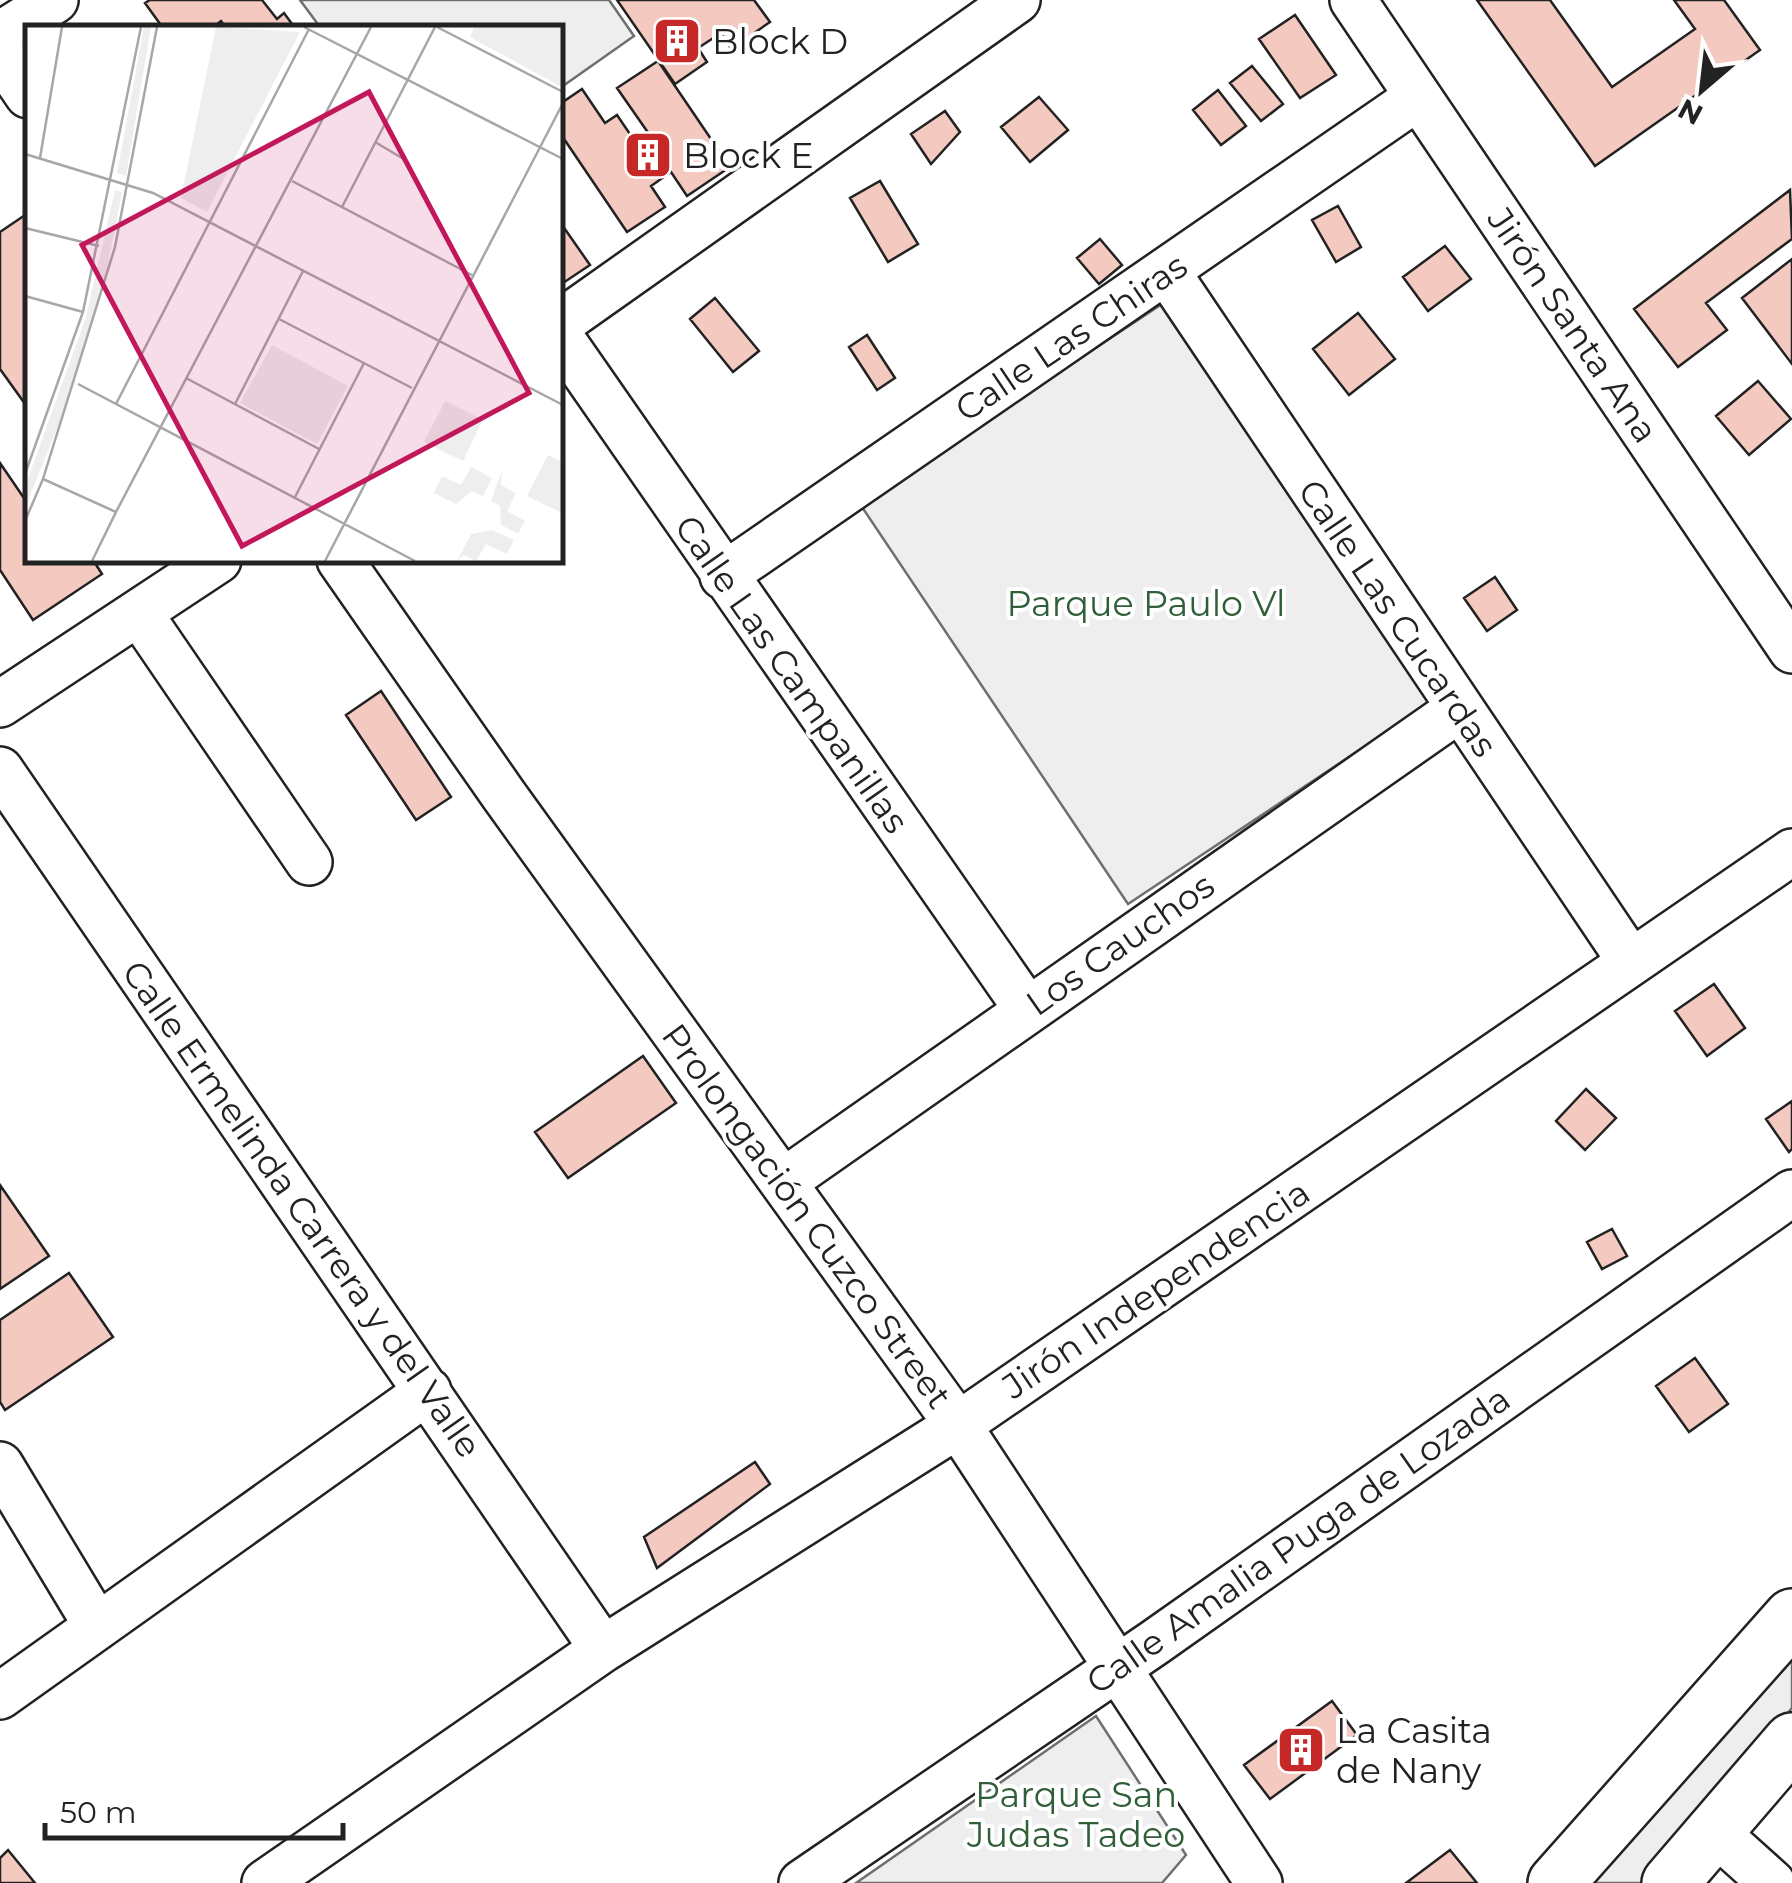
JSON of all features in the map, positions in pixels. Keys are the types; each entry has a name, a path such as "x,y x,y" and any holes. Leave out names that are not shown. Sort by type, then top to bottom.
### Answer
{"main road":[{"path":"1556,1883 1792,1617"},
{"path":"1670,1883 1792,1742"}],"street":[{"path":"0,34 55,0"},
{"path":"562,321 872,77 1017,0"},
{"name":"Jirón Santa Ana","path":"1353,0 1792,650"},
{"path":"0,54 25,91"},
{"name":"Calle Las Chiras","path":"723,576 1418,97"},
{"name":"Calle Las Cucardas","path":"1167,272 1631,962"},
{"name":"Calle Las Campanillas","path":"562,340 1027,1009"},
{"path":"0,704 215,562"},
{"name":"Prolongación Cuzco Street","path":"341,562 958,1425 1259,1883"},
{"path":"139,613 310,862"},
{"name":"Los Cauchos","path":"783,1182 1459,709"},
{"name":"Calle Ermelinda Carrera y del Valle","path":"0,770 603,1649"},
{"name":"Jirón Independencia","path":"266,1883 603,1649 958,1425 1792,852"},
{"name":"Calle Amalia Puga de Lozada","path":"802,1883 1118,1668 1792,1193"},
{"path":"0,1696 428,1390"},
{"path":"0,1465 97,1626"},
{"path":"1713,1830 1772,1883"}],"green space":[{"path":"300,0 609,0 634,36 562,87 562,25 319,25"},
{"name":"Parque Paulo Vl","path":"1165,302 1433,701 1128,904 860,504"},
{"path":"1792,1634 1792,1708 1644,1883 1583,1883"},
{"name":"Parque San Judas Tadeo","path":"1096,1716 1186,1855 1162,1883 856,1883"}],"building":[{"path":"262,0 277,19 284,13 293,25 224,25 221,21 216,25 161,25 145,3"},
{"name":"Block D","path":"617,0 754,0 770,22 731,49 721,33 698,48 707,62 675,84"},
{"path":"1477,0 1550,0 1612,87 1695,29 1674,0 1724,0 1760,50 1595,166"},
{"path":"1295,15 1336,75 1300,98 1259,39"},
{"name":"Block E","path":"658,61 730,167 687,196 671,172 651,186 665,207 627,232 562,136 562,103 582,89 605,123 617,115 636,143 649,134 617,88"},
{"path":"1252,66 1283,104 1261,121 1230,83"},
{"path":"1218,90 1246,126 1221,145 1193,110"},
{"path":"1039,97 1068,130 1030,162 1001,127"},
{"path":"945,111 960,132 931,164 911,134"},
{"path":"880,181 918,244 888,262 850,198"},
{"path":"1790,190 1792,239 1706,303 1727,330 1678,367 1634,309"},
{"path":"1338,206 1361,247 1336,262 1312,220"},
{"path":"25,215 25,404 0,369 0,232"},
{"path":"562,225 590,265 562,284"},
{"path":"1100,239 1122,265 1099,284 1077,258"},
{"path":"1445,246 1471,279 1428,311 1403,277"},
{"path":"1792,259 1792,364 1742,298"},
{"path":"715,298 759,351 733,372 690,319"},
{"path":"1358,313 1395,359 1349,395 1313,349"},
{"path":"867,335 895,378 877,390 849,347"},
{"path":"1758,381 1791,419 1749,455 1716,416"},
{"path":"0,463 25,500 25,562 94,562 102,574 33,620 0,570"},
{"path":"1495,577 1517,610 1487,631 1464,598"},
{"path":"381,691 451,797 416,820 346,715"},
{"path":"1714,984 1745,1028 1707,1056 1675,1011"},
{"path":"643,1056 676,1103 568,1178 535,1132"},
{"path":"1586,1089 1616,1118 1585,1150 1556,1121"},
{"path":"1792,1101 1792,1149 1789,1152 1766,1119"},
{"path":"0,1185 49,1256 0,1289"},
{"path":"1612,1229 1627,1256 1602,1269 1587,1242"},
{"path":"69,1273 113,1337 5,1410 0,1402 0,1320"},
{"path":"1695,1358 1728,1404 1689,1432 1656,1386"},
{"path":"755,1462 770,1484 657,1568 644,1537"},
{"name":"La Casita de Nany","path":"1332,1701 1357,1735 1270,1799 1244,1765"},
{"path":"8,1850 35,1883 0,1883 0,1858"},
{"path":"1450,1850 1477,1883 1406,1883"}],"place":[{"name":"Block D","path":"677,41"},
{"name":"Block E","path":"648,155"},
{"name":"La Casita de Nany","path":"1301,1750"}]}
